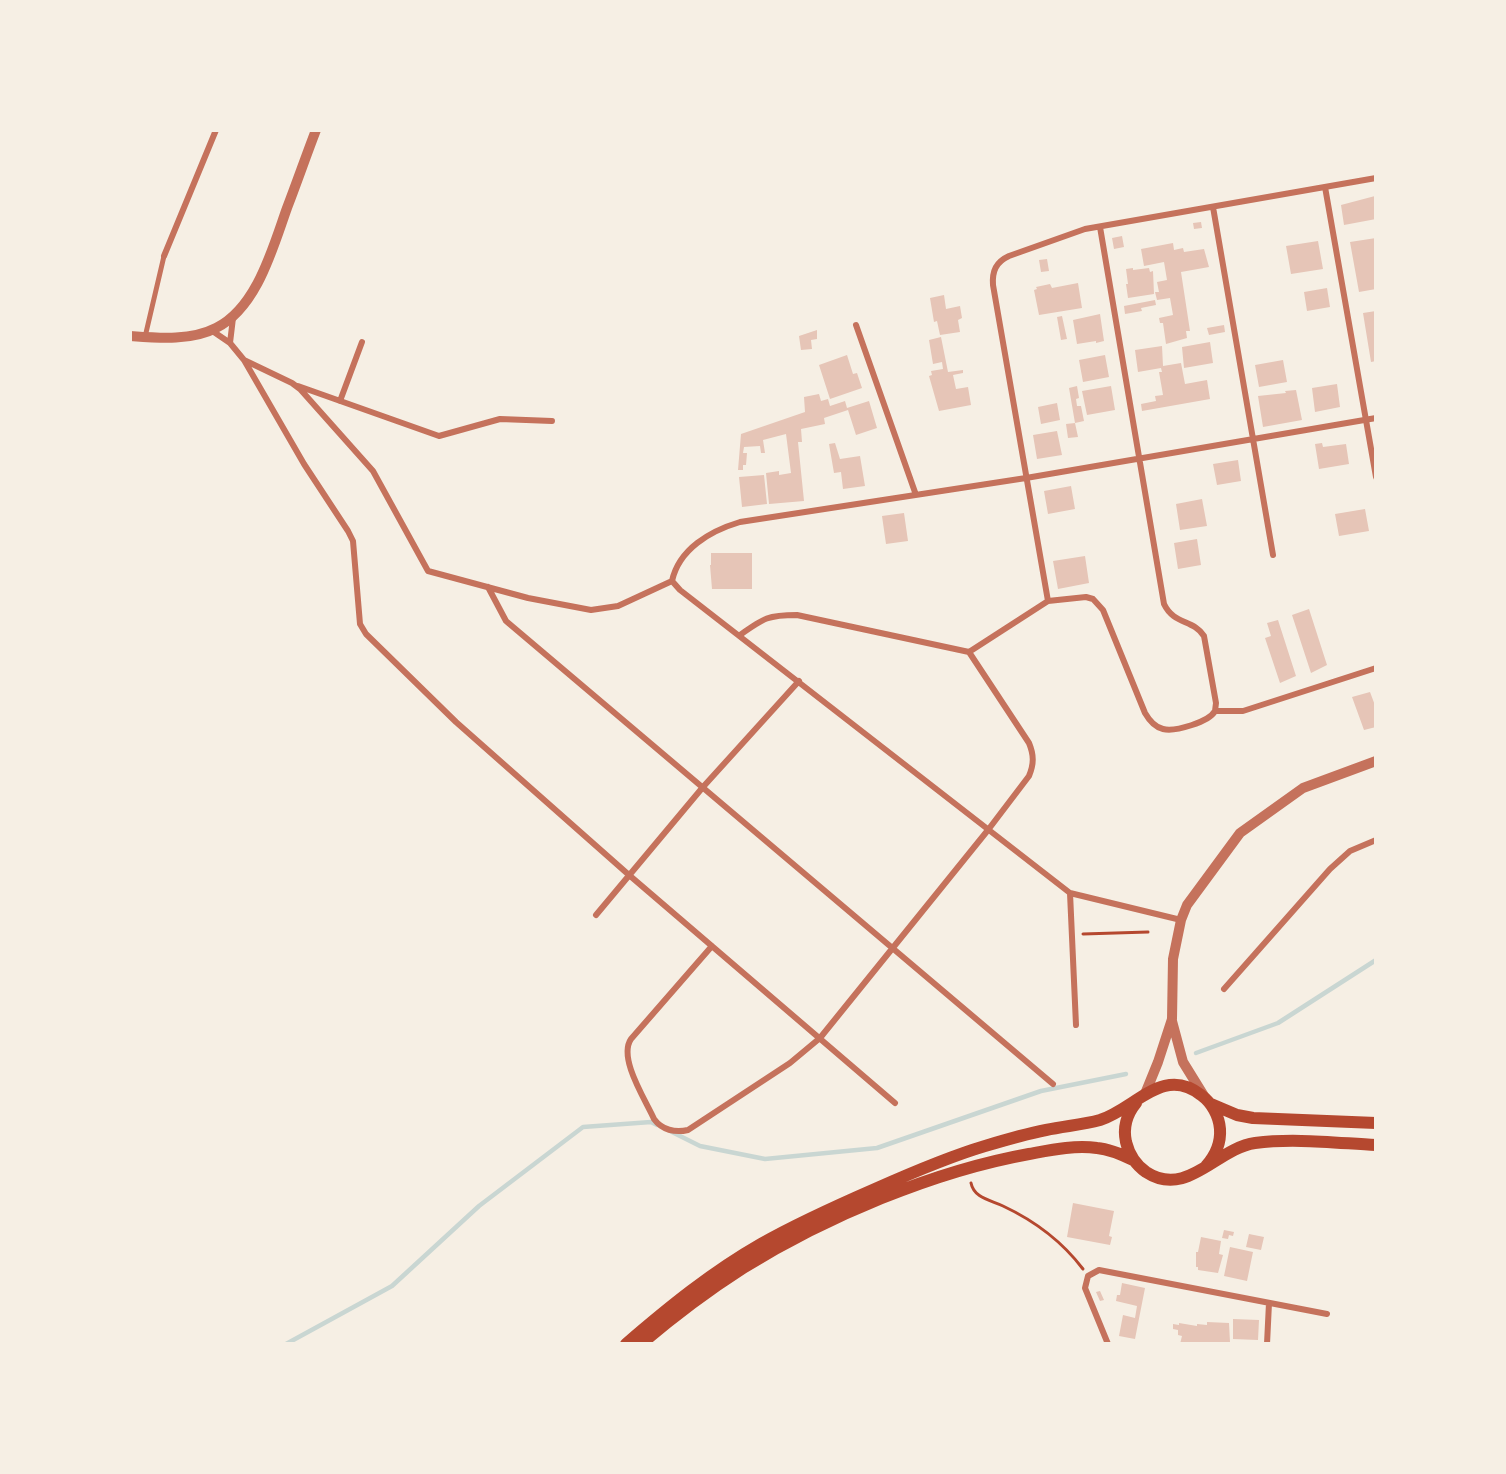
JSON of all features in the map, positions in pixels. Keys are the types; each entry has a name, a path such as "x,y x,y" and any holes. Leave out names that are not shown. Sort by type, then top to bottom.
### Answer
{"main road":[{"path":"626,1344 668,1308 711,1277 760,1245 818,1215 900,1178 984,1146 1045,1130 1102,1119 1122,1110 1158,1087 1179,1085 1192,1089 1207,1100 1237,1115 1252,1118 1376,1123"},
{"path":"1142,1096 1129,1113 1125,1130 1127,1146 1135,1161 1148,1173 1165,1179 1182,1179 1235,1148 1256,1143 1376,1144"},
{"path":"1206,1166 1215,1152 1220,1136 1218,1119 1207,1100"},
{"path":"641,1344 691,1304 743,1268 797,1237 857,1209 930,1181 989,1161 1077,1147 1104,1149 1135,1161"}],"street":[{"path":"145,337 164,256 216,130"},
{"path":"130,336 200,334 211,330 234,315 254,289 266,266 316,130"},
{"path":"1048,601 993,285 995,267 1009,256 1085,230 1376,178"},
{"path":"1325,187 1376,477"},
{"path":"1213,207 1273,555"},
{"path":"969,652 1048,601 1086,597 1099,604 1103,610 1145,713 1157,727 1172,729 1203,722 1211,718 1215,711 1216,703 1204,636 1197,628 1173,617 1164,604 1100,227"},
{"path":"230,343 234,315"},
{"path":"856,325 916,495"},
{"path":"211,330 230,343 244,360 303,464 348,531 352,542 360,624 366,634 456,722 629,875 895,1103"},
{"path":"340,401 362,342"},
{"path":"244,360 292,383 439,436 500,419 552,421"},
{"path":"292,383 300,389 373,471 428,571 528,598 591,610 618,606 672,580 678,563 689,549 706,537 747,520 1026,478 1376,418"},
{"path":"672,580 680,590 1070,893 1180,920"},
{"path":"488,587 506,621 1053,1084"},
{"path":"712,946 628,1043 626,1054 628,1063 657,1124 671,1130 688,1130 790,1063 820,1038 988,830 1029,776 1033,767 1029,743 969,652 797,615 777,615 762,619 740,635"},
{"path":"1215,711 1243,711 1376,668"},
{"path":"596,915 703,787 799,681"},
{"path":"1207,1100 1182,1062 1172,1019 1173,959 1180,920 1187,905 1240,833 1303,788 1376,761"},
{"path":"1224,989 1330,869 1350,851 1376,840"},
{"path":"1070,893 1076,1025"},
{"path":"1142,1096 1158,1062 1172,1019"},
{"path":"1108,1344 1085,1288 1088,1276 1093,1272 1105,1270 1327,1314"},
{"path":"1267,1344 1269,1303"}],"path":[{"path":"1083,934 1149,932"},
{"path":"971,1183 976,1194 1047,1230 1088,1276"}],"building":[{"path":"1375,196 1376,219 1344,225 1341,205"},
{"path":"1201,222 1202,228 1194,229 1193,223"},
{"path":"1122,236 1124,247 1114,249 1112,238"},
{"path":"1376,238 1376,289 1359,292 1350,242"},
{"path":"1318,241 1323,269 1291,274 1286,246"},
{"path":"1173,243 1174,250 1183,248 1184,252 1204,249 1209,267 1181,272 1190,331 1186,331 1187,338 1166,344 1163,323 1160,323 1159,318 1173,315 1170,298 1157,300 1155,292 1159,292 1157,282 1167,280 1164,262 1144,266 1141,249"},
{"path":"1047,259 1049,271 1041,272 1039,260"},
{"path":"1133,268 1133,270 1149,268 1150,272 1153,271 1154,294 1128,298 1126,269"},
{"path":"1078,283 1082,308 1039,315 1034,290 1037,289 1036,287 1050,284 1052,288"},
{"path":"1327,288 1330,307 1307,311 1304,292"},
{"path":"944,295 946,309 960,306 962,318 958,320 960,332 940,335 937,321 934,322 930,298"},
{"path":"1155,300 1156,305 1141,308 1142,311 1125,314 1124,306"},
{"path":"1376,311 1376,361 1371,362 1363,313"},
{"path":"1100,314 1104,341 1077,344 1073,320"},
{"path":"1062,316 1067,339 1061,340 1057,317"},
{"path":"1224,325 1225,332 1209,335 1207,328"},
{"path":"817,330 817,339 811,340 812,349 801,350 799,336"},
{"path":"941,337 948,372 963,370 963,373 953,375 956,389 968,387 971,405 939,411 929,376 932,375 931,371 943,369 942,362 933,364 929,340"},
{"path":"1210,342 1213,363 1184,368 1182,347"},
{"path":"1162,346 1163,366 1181,363 1185,384 1207,380 1210,399 1142,411 1141,404 1156,401 1155,396 1163,395 1159,372 1162,372 1161,368 1138,372 1135,350"},
{"path":"847,355 853,374 857,373 862,388 830,399 819,365"},
{"path":"1105,355 1109,377 1083,382 1079,360"},
{"path":"1283,360 1287,382 1259,387 1255,365"},
{"path":"1337,384 1340,407 1315,412 1312,388"},
{"path":"1077,386 1079,398 1076,399 1077,406 1081,406 1084,421 1075,423 1069,388"},
{"path":"1111,386 1115,410 1087,415 1082,391"},
{"path":"1296,390 1302,420 1263,427 1258,396"},
{"path":"819,394 821,401 828,399 830,406 845,401 847,408 869,401 877,428 856,435 848,410 824,418 825,424 801,429 802,442 798,442 804,501 769,504 766,473 779,471 779,475 791,473 786,434 763,440 765,453 761,453 760,446 744,447 743,453 747,453 746,465 743,465 743,470 738,470 741,434 805,412 804,397"},
{"path":"1057,403 1060,420 1041,424 1038,407"},
{"path":"1075,423 1078,437 1068,438 1066,424"},
{"path":"1057,431 1062,455 1037,459 1033,435"},
{"path":"835,443 840,459 860,456 865,486 843,489 841,472 834,473 829,444"},
{"path":"1322,443 1323,447 1346,444 1349,464 1319,469 1315,444"},
{"path":"1238,460 1241,481 1217,485 1213,464"},
{"path":"764,475 767,504 742,507 739,477"},
{"path":"1071,486 1075,509 1048,514 1044,491"},
{"path":"1202,499 1207,526 1180,530 1176,504"},
{"path":"1365,509 1369,531 1339,536 1335,514"},
{"path":"904,513 908,541 886,544 882,516"},
{"path":"1197,539 1201,565 1178,569 1174,543"},
{"path":"711,553 752,553 752,589 712,589"},
{"path":"1085,556 1089,583 1058,589 1053,561"},
{"path":"1309,609 1327,665 1311,673 1292,615"},
{"path":"1278,620 1296,676 1280,683 1265,638 1271,636 1267,623"},
{"path":"1370,692 1376,708 1376,727 1364,730 1352,697"},
{"path":"1073,1203 1114,1211 1109,1236 1112,1237 1110,1245 1067,1237"},
{"path":"1224,1230 1234,1232 1233,1236 1229,1235 1228,1239 1222,1238"},
{"path":"1249,1234 1264,1237 1261,1250 1246,1247"},
{"path":"1201,1237 1221,1241 1219,1254 1223,1255 1218,1273 1198,1270 1196,1267 1196,1252 1198,1252"},
{"path":"1230,1247 1253,1252 1247,1281 1224,1276"},
{"path":"1122,1283 1145,1288 1135,1339 1119,1336 1123,1315 1135,1318 1137,1306 1116,1301 1117,1295 1120,1295"},
{"path":"1100,1291 1104,1300 1100,1301 1096,1292"},
{"path":"1233,1319 1259,1320 1258,1340 1233,1339"},
{"path":"1207,1322 1229,1323 1230,1342 1180,1344 1182,1336 1178,1335 1178,1330 1173,1329 1173,1324 1197,1326 1197,1324 1207,1325"}],"waterway":[{"path":"1196,1053 1278,1023 1376,960"},
{"path":"670,1131 700,1146 765,1159 877,1148 1041,1091 1126,1074"},
{"path":"286,1344 392,1286 479,1206 583,1127 651,1122 657,1125"}]}
